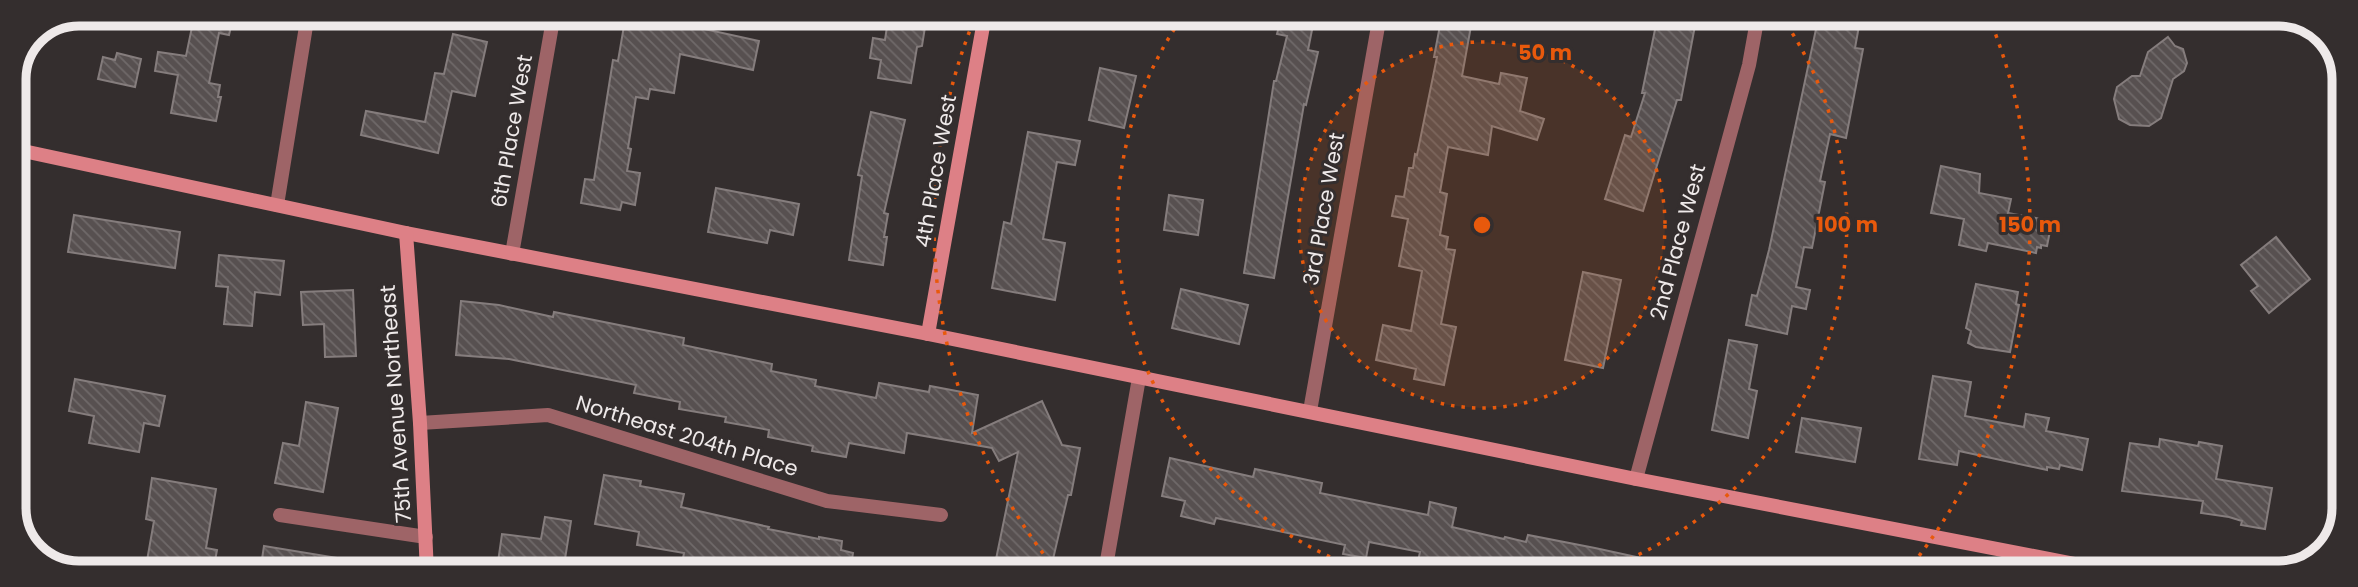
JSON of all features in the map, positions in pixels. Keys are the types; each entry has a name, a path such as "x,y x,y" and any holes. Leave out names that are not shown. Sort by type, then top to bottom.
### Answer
{"street":[{"path":"277,205 306,26"},
{"name":"6th Place West","path":"512,254 552,26"},
{"name":"4th Place West","path":"928,334 983,26"},
{"name":"3rd Place West","path":"1310,411 1378,26"},
{"name":"2nd Place West","path":"1636,479 1749,65 1756,26"},
{"path":"26,152 406,233 928,334 1636,479 2059,561"},
{"name":"75th Avenue Northeast","path":"406,233 420,423 426,561"},
{"path":"1107,561 1139,378"},
{"name":"Northeast 204th Place","path":"420,423 548,415 827,501 941,515"},
{"path":"280,514 426,537"}],"building":[{"path":"186,26 231,26 229,35 219,33 209,83 220,85 218,97 221,97 216,121 171,113 178,75 155,71 158,52 186,56 192,27"},
{"path":"624,26 691,26 759,41 753,70 680,54 674,93 650,89 648,99 636,97 627,171 640,173 635,205 622,202 620,210 581,203 585,179 594,180 613,60 618,61"},
{"path":"887,26 925,27 922,46 917,47 911,83 878,78 881,60 870,58 873,38 885,40"},
{"path":"1279,26 1313,26 1308,50 1318,52 1306,105 1304,104 1274,278 1244,273 1274,81 1287,36 1277,34"},
{"path":"1440,26 1471,26 1462,76 1499,84 1501,73 1527,78 1520,111 1544,119 1537,140 1492,126 1488,155 1448,147 1440,192 1447,194 1440,235 1448,237 1446,249 1455,250 1441,324 1456,327 1444,385 1414,379 1416,369 1376,360 1383,325 1411,331 1422,271 1399,266 1408,219 1392,216 1396,196 1404,197 1409,168 1413,168 1415,154 1417,155 1437,57 1434,57"},
{"path":"1656,26 1695,26 1681,100 1677,100 1643,211 1605,199 1625,135 1631,137 1645,93 1642,93"},
{"path":"1817,26 1859,26 1855,48 1863,49 1846,138 1830,134 1820,181 1825,182 1812,248 1804,247 1796,287 1810,290 1806,309 1792,306 1787,334 1746,325 1752,295 1757,296"},
{"path":"453,34 487,42 475,96 452,91 438,153 361,135 366,111 425,122 435,73 444,74"},
{"path":"2168,37 2175,46 2183,49 2187,63 2184,71 2173,79 2161,118 2149,126 2130,125 2119,119 2114,99 2117,87 2132,76 2140,76 2148,52"},
{"path":"117,53 141,59 135,87 98,79 103,57 115,60"},
{"path":"1100,68 1136,76 1124,128 1089,120"},
{"path":"871,112 905,120 884,213 888,214 883,265 849,260 862,176 858,175"},
{"path":"1028,132 1080,141 1075,165 1057,162 1043,239 1065,243 1055,300 992,288 1004,222 1011,224"},
{"path":"1941,166 1980,174 1979,193 2011,199 2008,213 2052,221 2047,246 2037,247 2036,253 1988,243 1986,251 1959,245 1964,219 1931,213"},
{"path":"716,188 799,204 793,235 770,230 767,243 708,232"},
{"path":"1169,195 1203,200 1198,235 1164,230"},
{"path":"74,215 180,232 175,268 68,252"},
{"path":"2276,237 2310,279 2269,313 2251,291 2258,286 2241,265"},
{"path":"219,255 284,261 280,295 255,292 252,326 224,324 228,287 216,286"},
{"path":"1583,272 1621,280 1603,368 1565,360"},
{"path":"1976,284 2018,292 2016,304 2019,305 2010,352 1976,347 1968,343 1971,331 1966,328"},
{"path":"1181,289 1248,305 1239,344 1172,328"},
{"path":"353,290 356,356 325,357 324,324 303,325 301,292"},
{"path":"461,301 499,305 553,317 554,312 684,338 683,345 772,364 771,371 816,380 815,386 876,398 879,383 929,392 930,386 978,395 972,433 1042,401 1062,445 1080,448 1071,495 1068,495 1053,561 996,561 1018,452 999,461 992,448 907,433 904,453 849,443 846,457 812,451 813,446 768,437 769,430 725,422 726,417 679,409 680,402 634,393 636,385 509,359 456,355"},
{"path":"1729,340 1757,345 1749,389 1757,391 1748,438 1712,430"},
{"path":"1933,376 1971,382 1965,416 2024,427 2026,414 2049,418 2046,431 2088,439 2082,470 2060,465 2059,469 2047,467 2047,470 1959,451 1957,465 1919,459"},
{"path":"75,379 165,396 159,426 144,423 139,452 89,443 94,416 69,411"},
{"path":"306,402 338,408 323,492 275,483 283,443 299,446"},
{"path":"1802,418 1861,428 1855,462 1796,452"},
{"path":"2160,439 2198,446 2199,442 2222,446 2216,479 2272,488 2265,529 2241,525 2242,521 2229,517 2201,513 2203,501 2122,491 2130,443 2159,447"},
{"path":"1170,458 1253,477 1255,469 1322,483 1320,493 1428,515 1430,502 1456,508 1452,527 1504,539 1505,537 1526,542 1528,535 1655,561 1418,561 1420,552 1369,542 1366,558 1343,554 1345,545 1216,518 1214,524 1181,516 1185,501 1162,496"},
{"path":"604,475 641,481 640,486 684,494 681,507 769,527 768,529 842,541 841,550 853,553 852,561 682,561 684,553 637,545 639,532 595,524"},
{"path":"152,478 216,489 206,548 217,550 215,561 147,561 154,521 146,519"},
{"path":"545,517 571,521 565,561 498,561 502,534 541,539"},
{"path":"264,546 356,561 262,561"}]}
